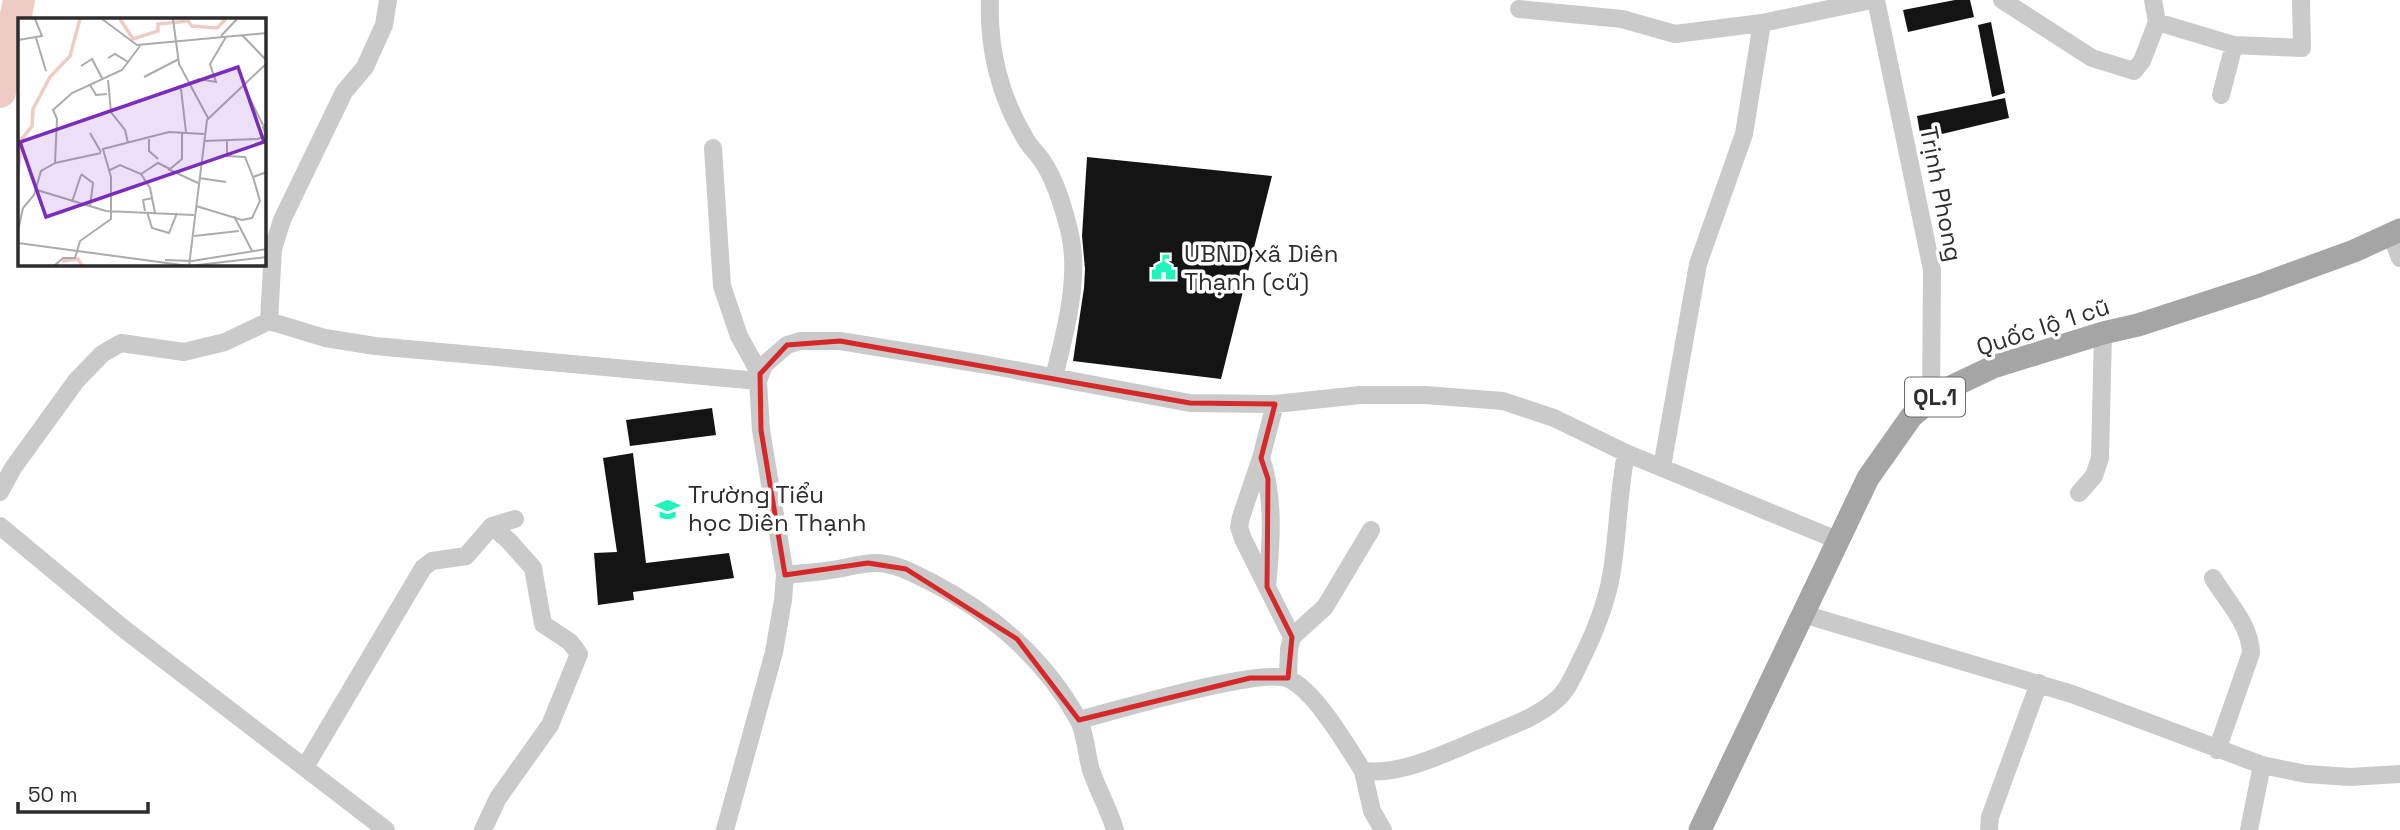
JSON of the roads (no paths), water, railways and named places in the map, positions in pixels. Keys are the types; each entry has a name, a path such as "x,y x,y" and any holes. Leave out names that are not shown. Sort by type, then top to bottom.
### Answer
{"main road":[{"name":"Quốc lộ 1 cũ","path":"1700,830 1868,478 1910,417 1953,386 1993,367 2138,325 2258,286 2354,251 2395,232"}],"street":[{"path":"269,321 273,250 282,220 344,92 365,67 384,24 388,0"},
{"path":"990,0 990,35 1003,91 1026,140 1042,160 1054,185 1070,237 1071,299 1054,377"},
{"path":"1519,9 1622,19 1675,34 1762,23 1874,0"},
{"name":"Trịnh Phong","path":"1874,0 1932,270 1931,400"},
{"path":"2002,0 2092,58 2134,71 2142,61 2157,22 2153,0"},
{"path":"2157,22 2234,45 2302,48 2301,0"},
{"path":"1662,467 1698,264 1744,134 1762,23"},
{"path":"2221,95 2234,45"},
{"path":"713,148 722,286 739,336 759,378"},
{"path":"2395,232 2400,258"},
{"path":"0,492 13,468 76,381 102,354 121,343 184,352 225,342 269,321 325,338 375,346 759,378"},
{"path":"2079,493 2094,476 2100,458 2103,333"},
{"path":"725,830 774,652 783,600 785,575 761,430 759,378 764,365 787,345 811,340 840,341 1190,403 1275,404 1373,395 1425,395 1503,401 1554,418 1626,453 1837,540"},
{"path":"1275,404 1239,527 1292,637"},
{"path":"1363,771 1391,771 1445,754 1539,712 1567,688 1592,637 1607,594 1613,567 1619,488 1626,453"},
{"path":"1261,458 1268,479 1269,498 1270,561 1267,587"},
{"path":"305,767 423,568 432,561 466,556 492,526 514,519"},
{"path":"0,526 124,629 386,830"},
{"path":"483,830 498,798 550,725 579,654 570,642 543,624 533,568 492,526"},
{"path":"1288,678 1292,637 1325,607 1371,530"},
{"path":"785,575 868,563 906,569 977,609 1017,639 1052,681 1079,720 1092,771 1115,830"},
{"path":"2213,578 2244,622 2250,639 2251,653 2217,750"},
{"path":"1803,614 2039,683 2262,765 2306,774 2350,777 2400,774"},
{"path":"1079,720 1250,678 1288,678 1307,692 1363,771 1372,811 1383,830"},
{"path":"1989,830 1990,817 2039,683"},
{"path":"2249,830 2262,765"}],"waterway":[{"path":"0,92 19,0"}],"place":[{"name":"UBND xã Diên Thạnh (cũ)","path":"1164,268"},
{"name":"Trường Tiểu học Diên Thạnh","path":"668,509"}]}
